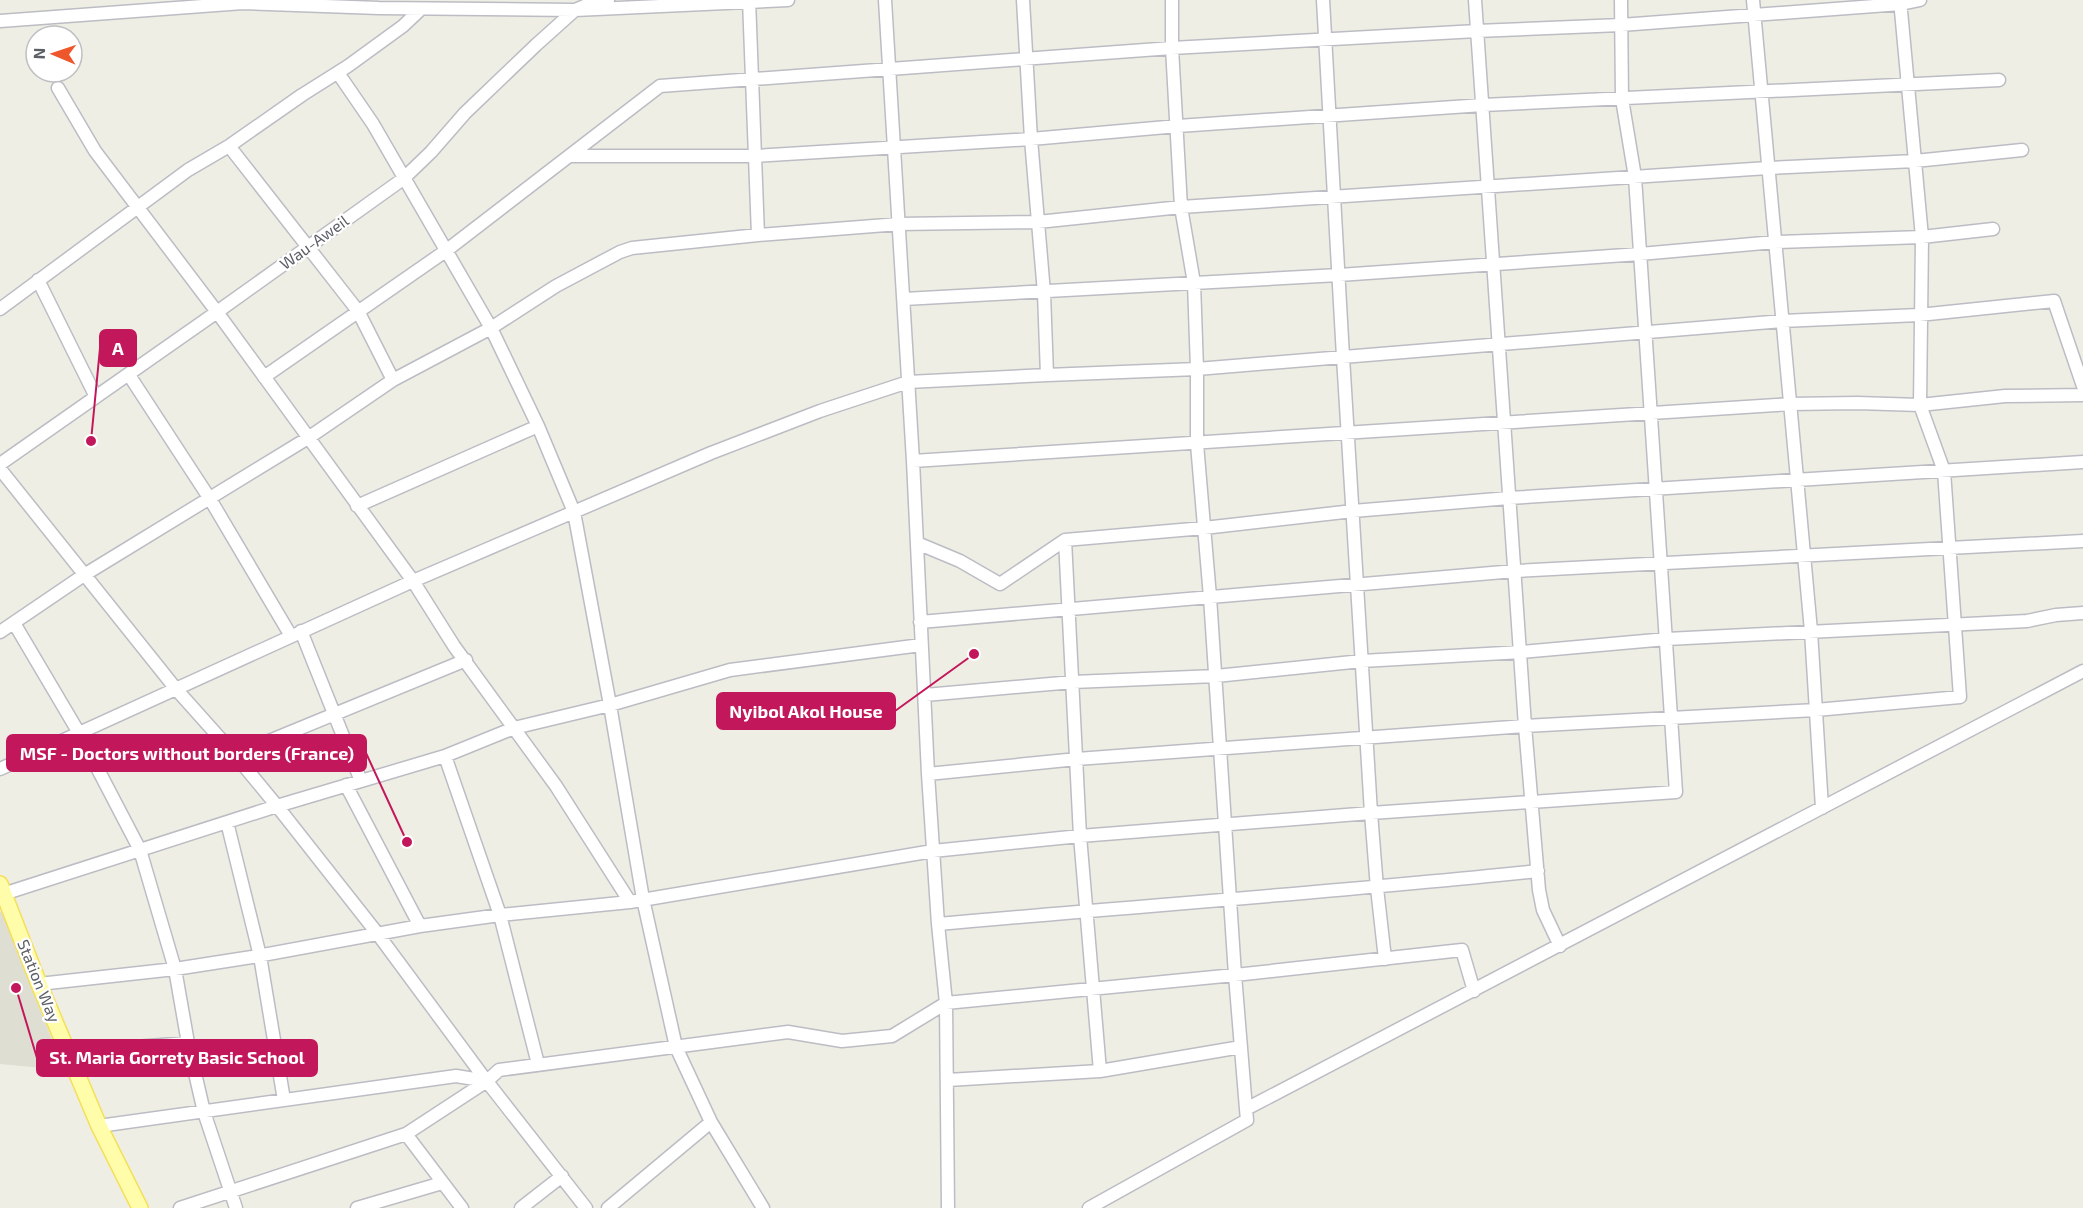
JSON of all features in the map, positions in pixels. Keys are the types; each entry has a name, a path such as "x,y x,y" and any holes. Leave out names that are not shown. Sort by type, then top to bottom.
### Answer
{"main road":[{"name":"Station Way","path":"1,891 99,1126 140,1208"}],"street":[{"name":"Wau-Aweil","path":"0,464 129,375 403,179 431,152 465,113 575,10 594,2 608,0"},
{"path":"0,21 243,3 421,9 575,10 788,0"},
{"path":"885,0 904,299 928,774 946,1003 948,1208"},
{"path":"1023,0 1031,139 1044,293 1047,375"},
{"path":"1089,1208 1247,1120 1235,975 1232,898 1216,676 1197,444 1194,283 1181,207 1172,48 1172,0"},
{"path":"1323,0 1371,813 1385,959"},
{"path":"1475,0 1525,726 1538,871 1543,910 1560,946"},
{"path":"39,984 175,969 260,956 420,926 500,915 630,902 933,851 1080,836 1676,792 1635,177 1622,99 1621,0"},
{"path":"1753,0 1810,631 1822,808"},
{"path":"264,377 447,250 660,86 1172,48 1755,16 1920,0"},
{"path":"749,1 758,235"},
{"path":"928,774 1077,759 1525,726 1816,710 1960,697 1944,471 1920,405 1919,315 1922,237 1900,2"},
{"path":"0,309 136,206 338,73 403,26 421,9"},
{"path":"338,73 363,109 491,328 538,426 574,512 643,899 676,1047 711,1122 763,1208"},
{"path":"569,156 755,156 1031,139 1178,126 1483,105 1999,80"},
{"path":"58,88 95,151 217,312 413,581 454,646 556,786 630,902"},
{"path":"229,146 358,311 393,380"},
{"path":"0,632 84,574 308,438 393,380 491,328 556,286 620,252 645,246 899,224 1038,222 1181,207 1768,168 1915,161 2022,150"},
{"path":"904,299 1339,275 1775,242 1922,237 1993,229"},
{"path":"38,280 96,398"},
{"path":"0,769 413,581 711,453 809,415 908,382 1197,369 1782,321 1919,315 2054,301 2083,386"},
{"path":"129,375 296,633 335,714 361,781"},
{"path":"913,461 1790,404 1920,405 2005,396 2083,395"},
{"path":"357,506 538,426"},
{"path":"917,543 960,561 1000,584 1065,540 1509,498 2083,462"},
{"path":"0,469 176,688 277,806 377,933 487,1081 586,1208"},
{"path":"1065,540 1080,836 1100,1071"},
{"path":"920,622 1515,572 2083,541"},
{"path":"925,695 1073,682 1216,676 1362,661 1521,652 1666,639 2027,621 2056,615 2083,613"},
{"path":"14,623 79,733 140,850 175,969 188,1043 204,1112 236,1208"},
{"path":"1,891 445,756 514,728 610,705 730,670 921,645"},
{"path":"235,755 466,660"},
{"path":"1246,1109 2083,671"},
{"path":"445,756 500,915 538,1064"},
{"path":"346,785 420,926"},
{"path":"227,822 260,956 284,1100"},
{"path":"938,924 1085,910 1377,888 1538,871"},
{"path":"180,1208 406,1134 487,1081 499,1070 788,1032 842,1041 892,1036 946,1003 1462,950 1474,991"},
{"path":"68,1052 188,1043"},
{"path":"948,1080 1100,1071 1241,1047"},
{"path":"99,1126 456,1076 487,1081"},
{"path":"608,1208 711,1122"},
{"path":"406,1134 462,1208"},
{"path":"521,1208 562,1176"},
{"path":"357,1208 442,1183"}],"shaded area":[{"path":"0,912 2,912 64,1070 0,1064"}],"place":[{"name":"A","path":"91,441"},
{"name":"Nyibol Akol House","path":"974,654"},
{"name":"MSF - Doctors without borders (France)","path":"407,842"},
{"name":"St. Maria Gorrety Basic School","path":"16,988"}]}
